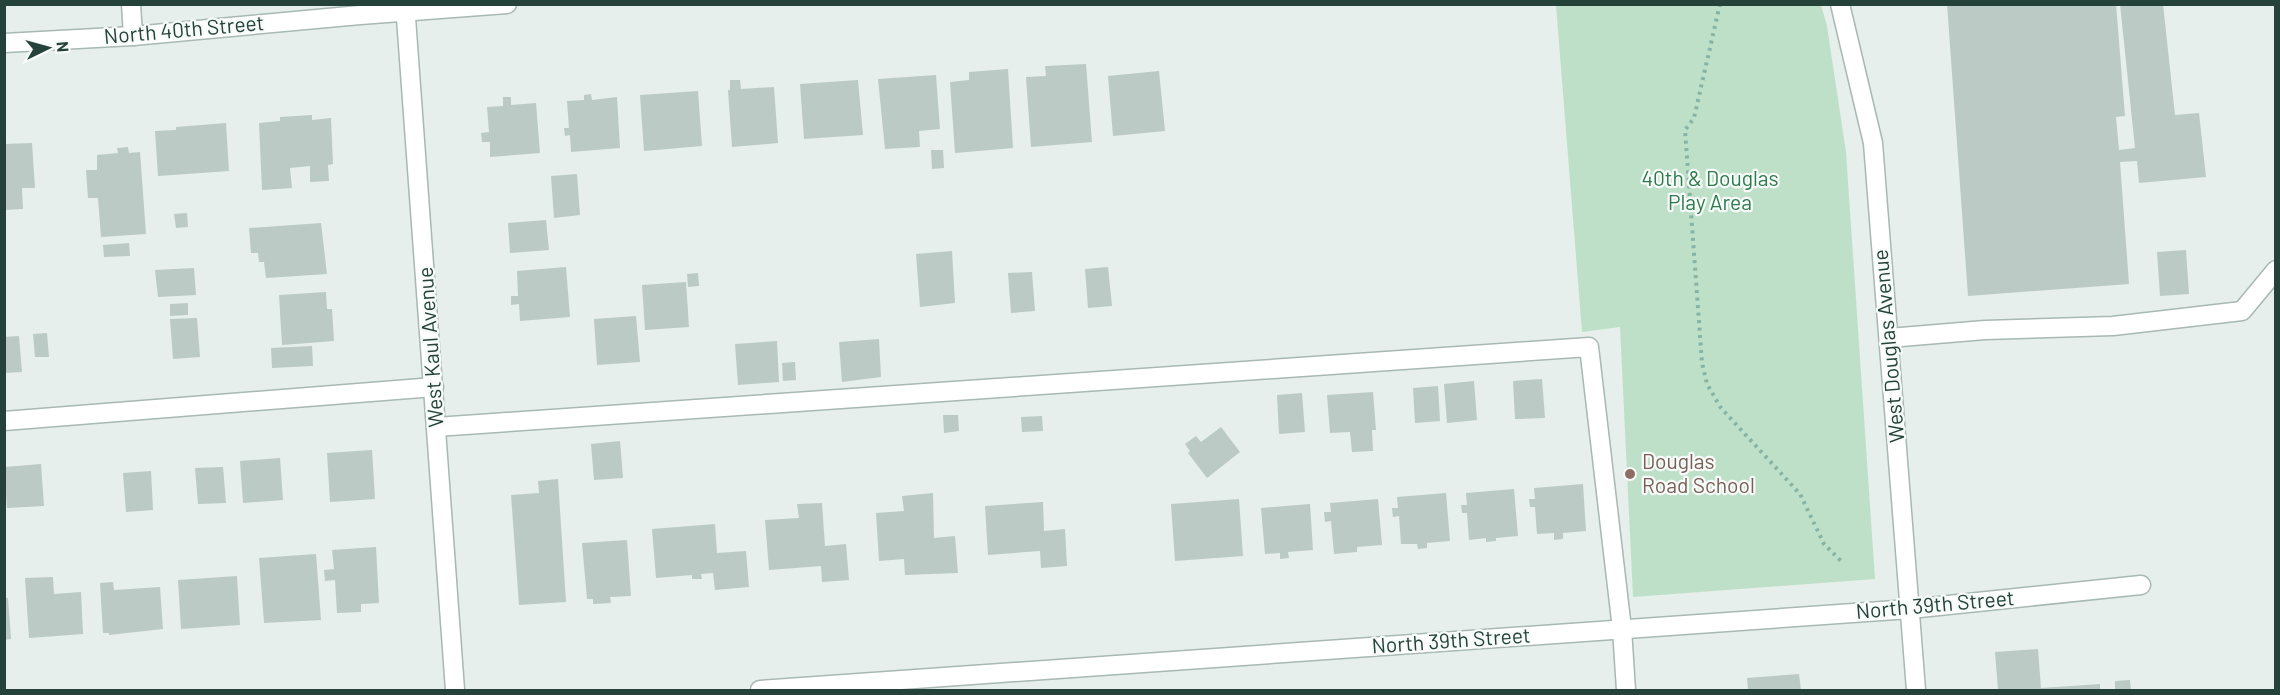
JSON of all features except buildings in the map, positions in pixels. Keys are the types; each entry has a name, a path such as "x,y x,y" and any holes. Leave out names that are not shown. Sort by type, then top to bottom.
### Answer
{"street":[{"path":"131,4 133,36"},
{"name":"North 40th Street","path":"4,43 133,36 405,8 507,4"},
{"name":"West Douglas Avenue","path":"1840,4 1873,143 1916,690"},
{"name":"West Kaul Avenue","path":"405,8 455,690"},
{"path":"1889,338 1985,330 2114,326 2242,311 2276,270"},
{"path":"436,427 1589,346 1622,629 1626,690"},
{"path":"4,421 434,387"},
{"name":"North 39th Street","path":"760,690 1910,609 2140,585"}],"path":[{"path":"1720,4 1694,118 1684,130 1702,363 1707,384 1721,408 1800,494 1824,544 1842,562"}],"green space":[{"name":"40th & Douglas Play Area","path":"1556,5 1821,5 1827,26 1846,152 1875,579 1633,597 1620,327 1582,332"}],"place":[{"name":"Douglas Road School","path":"1630,474"}]}
